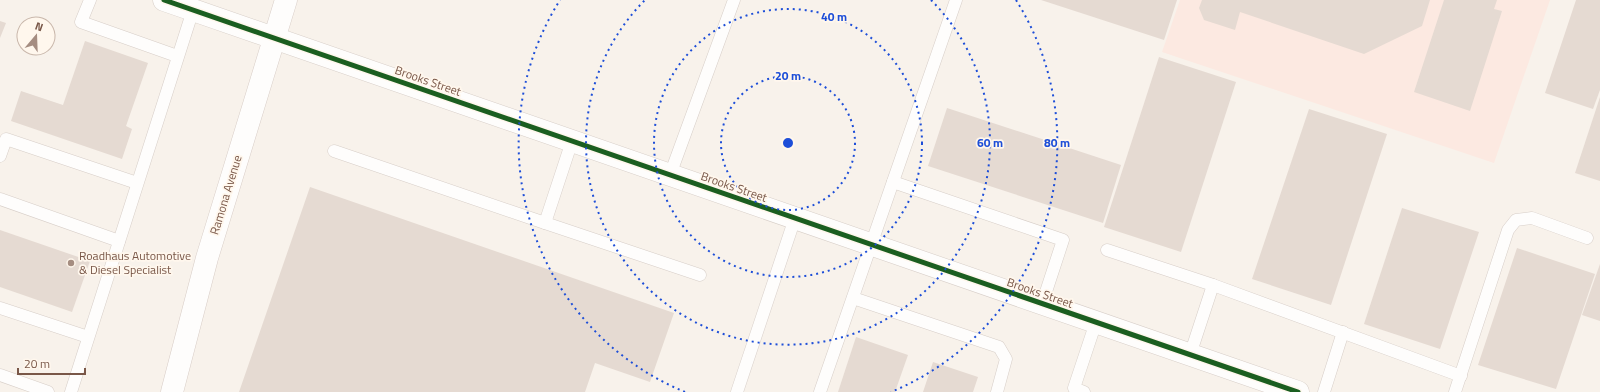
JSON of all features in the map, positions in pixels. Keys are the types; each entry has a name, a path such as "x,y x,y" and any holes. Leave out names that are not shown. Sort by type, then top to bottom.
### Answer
{"street":[{"name":"Brooks Street","path":"164,0 273,39 1096,322 1190,355 1276,388 1298,392"},
{"name":"Ramona Avenue","path":"172,392 207,258 286,0"}],"lane":[{"path":"90,0 81,22 177,56"},
{"path":"670,175 734,0"},
{"path":"820,392 956,0"},
{"path":"71,392 192,10"},
{"path":"0,156 6,140 137,184"},
{"path":"545,223 572,141"},
{"path":"334,150 700,276"},
{"path":"893,182 1063,240 1042,304"},
{"path":"0,199 119,241"},
{"path":"737,392 795,218"},
{"path":"1456,392 1508,230 1516,220 1532,218 1587,238"},
{"path":"1107,250 1213,285 1461,376"},
{"path":"1190,355 1213,285"},
{"path":"853,298 999,347 1006,359 997,392"},
{"path":"0,308 88,337"},
{"path":"1077,391 1096,322"},
{"path":"1324,392 1343,332"},
{"path":"0,375 48,392"}],"shaded area":[{"path":"1180,0 1550,0 1494,163 1162,52"}],"building":[{"path":"1041,0 1177,0 1164,40"},
{"path":"1202,0 1430,0 1422,26 1364,54 1240,12 1235,30 1204,20 1199,8"},
{"path":"1444,0 1497,0 1494,9 1502,11 1470,111 1414,92"},
{"path":"1576,0 1600,0 1600,90 1593,109 1545,93"},
{"path":"0,21 6,23 0,38"},
{"path":"85,41 148,63 126,126 132,129 122,159 11,121 21,91 63,105"},
{"path":"1159,57 1236,82 1181,252 1104,227"},
{"path":"1600,97 1600,181 1575,173"},
{"path":"947,108 1121,165 1103,223 928,166"},
{"path":"1309,109 1387,134 1331,305 1252,279"},
{"path":"310,187 674,313 650,382 595,363 585,392 239,392"},
{"path":"1402,208 1479,232 1440,349 1364,324"},
{"path":"0,230 90,261 72,312 0,287"},
{"path":"1517,248 1595,274 1556,389 1478,365"},
{"path":"1600,264 1600,321 1582,315"},
{"path":"856,337 908,355 895,392 838,392"},
{"path":"933,362 978,377 973,392 923,392"}],"cycle path":[{"path":"164,0 1298,392"}],"place":[{"name":"Roadhaus Automotive & Diesel Specialist","path":"71,263"}]}
